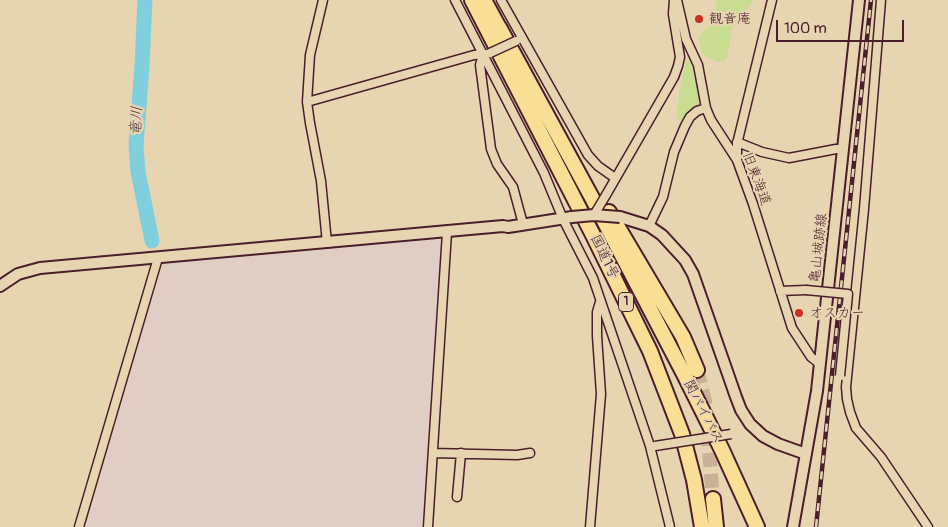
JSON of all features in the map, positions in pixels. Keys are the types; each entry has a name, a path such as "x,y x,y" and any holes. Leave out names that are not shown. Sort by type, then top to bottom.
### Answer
{"highway":[{"name":"国道1号","path":"472,0 632,313 667,392 680,427 688,457 702,527"},
{"name":"国道1号","path":"484,0 673,320 697,370"},
{"name":"1","path":"499,27 591,196 644,300"},
{"name":"1","path":"519,89 644,300"},
{"name":"関バイパス","path":"644,300 722,450 756,527"},
{"path":"713,499 716,527"}],"street":[{"path":"323,0 310,56 307,102 321,181 327,243"},
{"path":"454,0 487,54 567,218 593,278 652,446 670,527"},
{"path":"501,0 518,39 588,155 598,166 615,178"},
{"path":"594,215 674,77 680,57 673,14 675,0"},
{"name":"旧東海道","path":"675,0 686,39 698,65 706,108 711,120 737,160 753,204 792,328 811,357 820,364"},
{"path":"737,160 737,142 772,0"},
{"name":"亀山城跡線","path":"793,527 820,364 859,0"},
{"path":"847,399 846,386 864,209 881,0"},
{"path":"307,102 474,54 487,54 518,39"},
{"path":"487,54 480,66 490,149 497,164 513,187 523,224"},
{"path":"649,226 663,197 674,152 690,117 706,108"},
{"path":"737,142 762,152 789,158 843,149"},
{"path":"0,286 18,274 40,268 508,227 594,215 620,217 649,226 662,235 680,254 693,274 736,397 741,410 750,424 763,436 778,444 806,454"},
{"path":"428,527 447,232"},
{"path":"78,527 158,258"},
{"path":"780,292 806,290 848,294 840,376 850,412 856,428 881,457 928,527"},
{"path":"590,527 601,394 597,336 597,312 600,302"},
{"path":"652,446 731,434"},
{"path":"433,453 530,453"},
{"path":"457,497 461,453"}],"shaded area":[{"path":"437,238 442,246 426,527 86,527 161,266 167,261"}],"green space":[{"path":"717,0 754,0 732,28 728,55 725,61 718,62 706,57 702,52 699,40 701,34 711,24"},
{"path":"688,55 690,55 697,77 700,104 682,122 677,119 679,92"}],"waterway":[{"name":"竜川","path":"145,0 136,146 138,172 152,241"}],"tunnel":[{"path":"697,370 705,401 713,499"}],"railway":[{"path":"816,527 871,0"}],"place":[{"name":"観音庵","path":"699,19"},
{"name":"オスカー","path":"799,313"}]}
